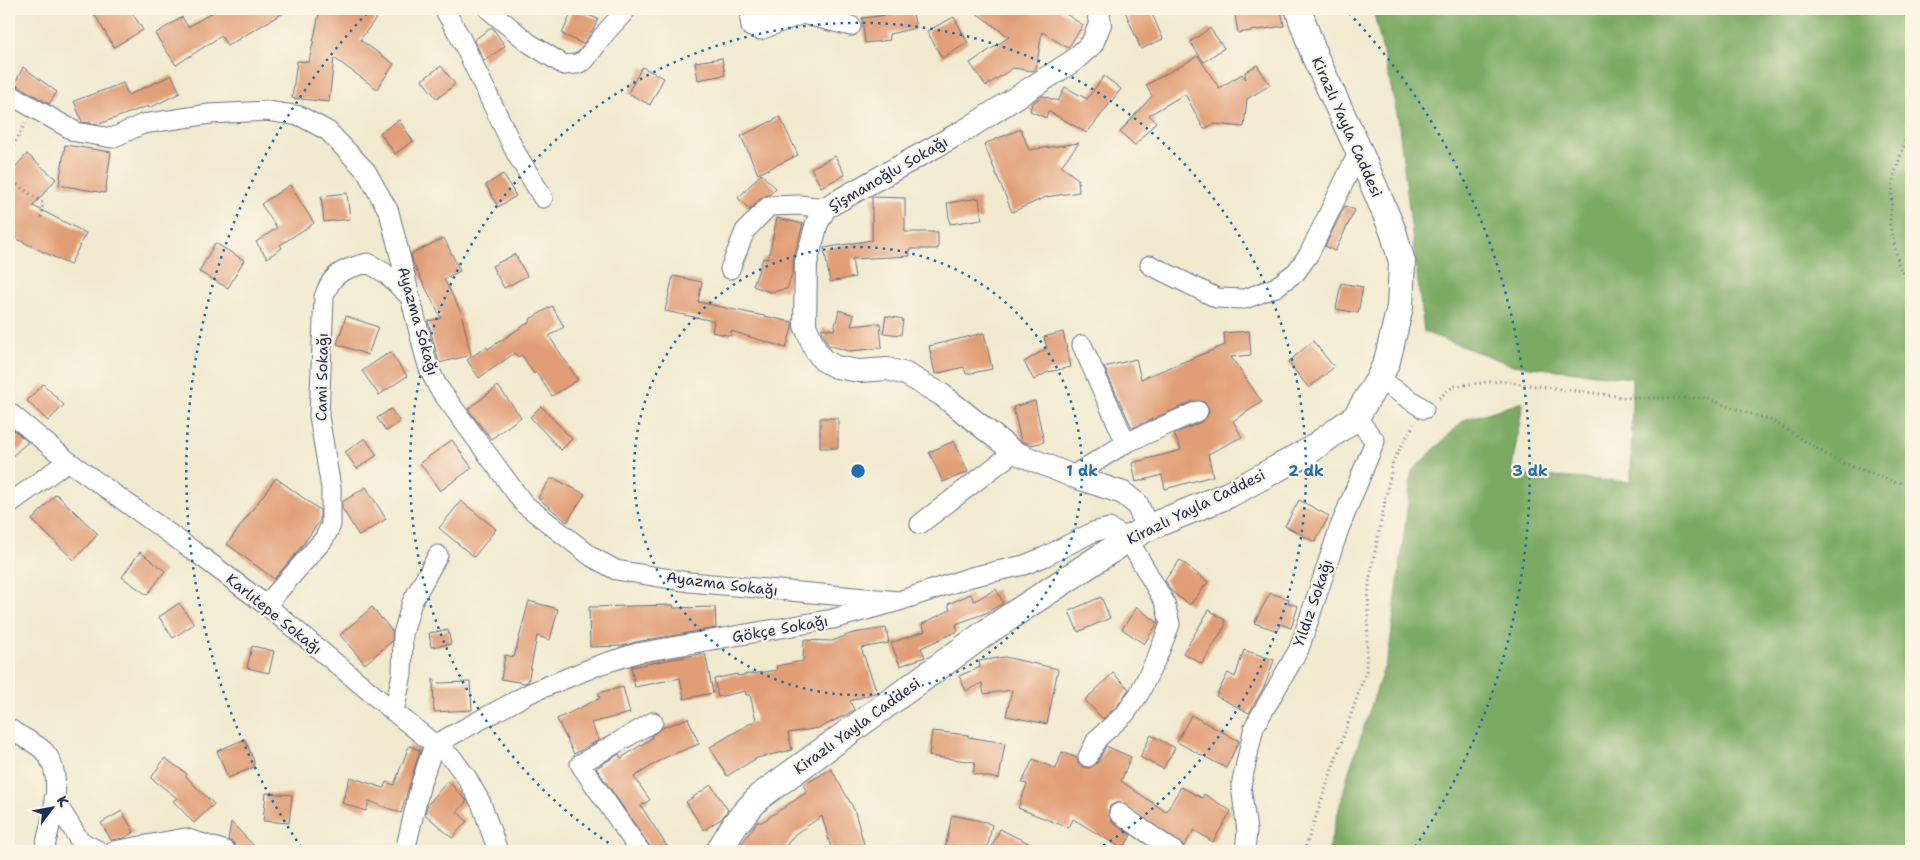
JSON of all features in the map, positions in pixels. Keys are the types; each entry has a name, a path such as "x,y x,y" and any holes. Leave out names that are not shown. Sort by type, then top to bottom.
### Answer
{"main road":[{"name":"Kirazlı Yayla Caddesi","path":"719,851 736,823 759,797 988,631 1138,533 1228,495 1308,451 1356,417 1379,379 1387,361 1400,307 1402,262 1393,231 1359,150 1315,57 1298,9"}],"street":[{"path":"444,9 459,35 516,152 542,198"},
{"path":"488,9 529,43 564,65 577,64 585,60 606,32 627,9"},
{"path":"763,9 750,20 751,27 760,30 802,14 851,26"},
{"name":"Şişmanoğlu Sokağı","path":"1098,9 1100,24 1092,44 1072,61 967,129 825,208 817,223 806,264 805,325 815,349 823,360 836,367 858,371 887,370 906,374 942,394 1014,452 1072,476 1123,493 1137,504 1138,533"},
{"name":"Ayazma Sokağı","path":"9,94 76,132 112,138 143,124 210,114 267,111 300,116 328,130 366,171 388,212 426,361 438,387 524,504 552,528 592,557 616,570 689,582 899,601"},
{"path":"1150,265 1216,298 1245,299 1276,287 1296,272 1309,254 1359,150"},
{"path":"730,269 745,231 768,206 799,205 825,208"},
{"name":"Cami Sokağı","path":"266,605 324,539 331,525 331,488 319,416 324,297 328,284 336,275 351,267 368,263 385,273 409,296"},
{"path":"1082,345 1126,443"},
{"path":"1379,379 1424,409"},
{"path":"1072,476 1126,443 1198,411"},
{"name":"Karlıtepe Sokağı","path":"9,412 68,461 266,605 453,759 467,778 481,803 498,851"},
{"name":"Yıldız Sokağı","path":"1245,851 1247,831 1241,786 1254,727 1299,648 1339,529 1375,441 1356,417"},
{"path":"920,524 1014,452"},
{"path":"9,504 68,461"},
{"name":"Gökçe Sokağı","path":"434,745 530,693 599,665 637,654 833,619 899,601 971,578 1024,565 1093,532 1109,528 1138,533"},
{"path":"1088,757 1097,739 1125,714 1139,694 1158,655 1170,624 1165,603 1138,533"},
{"path":"394,712 402,674 405,626 412,602 438,555"},
{"path":"640,851 580,764 653,722"},
{"path":"9,728 44,751 51,761 57,784 44,851"},
{"path":"405,851 421,783 434,745"},
{"path":"54,799 80,842 99,851"},
{"path":"1119,813 1174,851"},
{"path":"113,851 185,838 226,851"}],"path":[{"path":"9,155 33,108"},
{"path":"1911,122 1893,179 1890,225 1899,266 1911,288"},
{"path":"9,179 43,203 41,220"},
{"path":"1304,851 1366,671 1369,582 1393,461 1410,428 1424,409 1454,386 1500,381 1631,398 1704,398 1772,421 1834,458 1896,483 1911,481"}],"green space":[{"path":"1373,9 1911,9 1911,851 1328,851 1349,771 1389,653 1412,471 1464,420 1523,402 1511,474 1631,482 1632,378 1512,365 1424,332 1398,118"}],"building":[{"path":"91,9 130,9 143,30 114,47"},
{"path":"218,9 290,9 227,46 221,36 176,65 155,34 182,17 188,27"},
{"path":"320,9 383,9 360,40 394,64 377,89 334,58 329,102 292,98 297,61 309,62"},
{"path":"573,9 598,19 583,44 562,34"},
{"path":"895,9 912,9 916,28 889,34 890,40 865,43 862,18 896,14"},
{"path":"971,9 1058,9 1083,25 1068,48 1042,32 1036,69 1033,71 1013,68 986,86 970,63 1009,37"},
{"path":"1124,9 1150,9 1163,39 1141,49"},
{"path":"1234,9 1281,9 1284,26 1238,33"},
{"path":"954,17 968,43 942,58 927,31"},
{"path":"492,27 505,46 484,61 474,40"},
{"path":"1210,28 1224,48 1204,62 1190,42"},
{"path":"1198,56 1219,88 1242,74 1246,79 1245,72 1257,65 1270,85 1247,99 1244,127 1214,124 1204,129 1185,94 1149,115 1156,122 1135,145 1120,132 1152,96 1146,85"},
{"path":"722,58 725,75 698,80 695,62"},
{"path":"441,66 455,84 437,99 422,80"},
{"path":"23,67 57,92 49,104 15,84"},
{"path":"642,67 664,78 650,105 628,93"},
{"path":"172,75 180,93 149,108 148,106 99,124 82,122 74,101 123,83 128,95"},
{"path":"1104,76 1121,89 1087,133 1048,111 1046,118 1030,111 1032,103 1043,96 1058,101 1065,87 1087,99"},
{"path":"780,117 798,155 758,174 741,136"},
{"path":"399,120 413,141 395,154 380,133"},
{"path":"1021,129 1029,150 1079,143 1061,166 1078,179 1079,192 1046,197 1012,212 984,144"},
{"path":"65,145 111,152 105,193 59,185"},
{"path":"27,154 56,179 33,206 86,233 70,265 9,235 9,174"},
{"path":"835,156 845,175 821,187 811,168"},
{"path":"503,174 516,196 498,207 486,185"},
{"path":"761,174 776,188 769,195 761,198 750,210 738,198"},
{"path":"290,185 314,223 280,245 282,248 267,258 256,242 277,228 261,204"},
{"path":"347,193 350,219 324,222 321,196"},
{"path":"872,197 905,198 905,232 938,232 938,249 909,249 910,256 852,259 855,277 830,282 824,248 872,240"},
{"path":"979,198 982,219 950,224 947,203"},
{"path":"1345,206 1355,210 1335,251 1325,246"},
{"path":"777,218 803,224 793,260 793,271 787,289 770,292 753,286 763,258 768,259"},
{"path":"444,238 460,271 444,279 461,312 471,355 439,363 428,321 441,318 413,263 411,254"},
{"path":"215,243 244,260 228,288 199,272"},
{"path":"515,254 527,276 504,288 492,266"},
{"path":"673,276 702,282 698,302 792,322 786,348 731,331 731,336 712,332 714,321 665,311"},
{"path":"1341,283 1363,287 1358,313 1336,309"},
{"path":"552,306 564,327 549,336 578,380 552,396 536,372 534,374 522,355 518,357 515,353 479,378 467,360 486,347 488,349"},
{"path":"839,310 854,315 851,326 880,323 882,348 849,351 828,345 822,328 834,330"},
{"path":"346,316 378,327 368,355 337,344"},
{"path":"886,316 903,319 901,335 883,333"},
{"path":"1249,331 1251,355 1231,357 1262,402 1233,421 1242,437 1208,454 1213,476 1165,489 1162,475 1136,482 1132,463 1181,450 1174,434 1203,421 1209,413 1208,407 1204,402 1194,401 1132,428 1104,367 1136,359 1141,379 1225,345 1224,333"},
{"path":"1063,332 1071,367 1048,372 1034,380 1024,362 1047,348 1044,337"},
{"path":"984,333 992,369 966,374 964,367 935,374 929,346"},
{"path":"1313,341 1334,367 1309,388 1288,362"},
{"path":"390,352 407,376 379,395 362,371"},
{"path":"43,384 64,405 48,421 27,401"},
{"path":"498,386 521,417 491,439 468,409"},
{"path":"1035,401 1044,442 1031,445 1021,441 1013,407"},
{"path":"541,406 572,439 561,450 530,417"},
{"path":"391,409 400,422 386,431 377,418"},
{"path":"820,418 838,418 838,448 820,448"},
{"path":"9,426 28,442 9,459"},
{"path":"365,438 377,455 357,469 345,452"},
{"path":"452,440 472,468 440,491 420,463"},
{"path":"954,441 968,472 943,482 929,452"},
{"path":"276,478 320,510 320,521 295,555 274,579 227,544"},
{"path":"550,479 555,479 585,494 567,522 538,498"},
{"path":"366,487 386,519 359,536 342,508 342,502"},
{"path":"56,494 98,534 74,560 32,520"},
{"path":"1299,500 1329,516 1315,542 1285,526"},
{"path":"461,501 496,529 474,557 439,528"},
{"path":"140,552 165,571 147,595 122,577"},
{"path":"1180,560 1208,582 1190,605 1171,591 1165,580"},
{"path":"996,589 1003,603 986,613 956,624 958,631 921,648 925,657 900,666 891,643 925,631 922,624 950,610 948,604 971,594 974,601"},
{"path":"1270,593 1289,599 1288,603 1298,606 1291,628 1280,624 1278,631 1254,623"},
{"path":"1101,597 1110,618 1078,632 1069,611"},
{"path":"529,601 558,609 550,640 537,636 528,682 501,679 505,655 514,657"},
{"path":"179,603 194,624 173,638 159,617"},
{"path":"673,605 674,608 715,607 716,628 622,646 590,647 589,607"},
{"path":"372,607 392,631 392,641 365,664 340,635"},
{"path":"1137,607 1158,623 1144,644 1122,629"},
{"path":"1209,610 1225,620 1225,626 1202,664 1183,653"},
{"path":"886,628 889,643 861,648 877,692 850,701 854,710 819,728 788,733 792,750 757,758 727,776 710,747 756,720 750,695 746,695 745,691 718,697 714,679 737,674 737,676 777,670 776,666 803,661 804,640 832,641 853,633"},
{"path":"448,630 451,644 431,647 429,633"},
{"path":"252,646 274,651 269,673 247,668"},
{"path":"1244,650 1274,660 1265,685 1249,713 1216,696 1228,673 1235,677"},
{"path":"705,653 713,693 684,699 680,678 635,687 631,667"},
{"path":"1005,657 1058,669 1047,724 1006,716 1012,690 984,694 982,683 966,691 959,676 980,667 979,661"},
{"path":"1113,673 1129,689 1117,706 1103,719 1085,700"},
{"path":"433,679 437,683 470,682 472,710 434,712"},
{"path":"623,687 630,713 591,723 599,740 574,754 557,719 600,698 598,693"},
{"path":"1191,715 1239,741 1226,768 1177,742"},
{"path":"688,718 699,744 664,758 634,777 650,800 641,806 670,851 651,851 649,845 596,768 619,754 621,758 652,738 651,736 662,728"},
{"path":"932,731 968,735 968,737 1005,743 999,779 973,774 975,762 929,756"},
{"path":"1151,735 1175,748 1163,769 1140,757"},
{"path":"245,739 254,761 254,767 228,778 217,751"},
{"path":"409,746 420,750 401,813 369,801 366,811 342,803 350,777 384,788 386,782 394,785"},
{"path":"1106,746 1131,757 1121,781 1166,812 1181,787 1202,798 1204,794 1231,811 1213,842 1194,830 1184,846 1120,802 1110,806 1108,813 1112,822 1131,835 1123,849 1073,819 1069,828 1018,808 1027,784 1022,783 1033,759 1056,769 1062,752 1077,758 1078,763 1083,767 1089,768 1098,762"},
{"path":"165,758 187,774 186,776 195,786 214,804 194,823 173,801 177,798 151,778"},
{"path":"831,769 854,809 866,851 832,851 822,816 795,834 782,851 736,851 757,822 762,822 807,792 803,785"},
{"path":"448,781 467,801 457,812 467,821 452,838 425,814 428,804"},
{"path":"711,785 728,810 721,819 704,830 686,802"},
{"path":"266,793 292,795 289,823 263,821"},
{"path":"122,811 134,832 124,838 111,840 101,823"},
{"path":"952,815 992,825 987,851 945,849"},
{"path":"231,822 259,851 237,849 234,843 228,840"},
{"path":"1000,829 1016,837 1045,851 990,851"}]}
